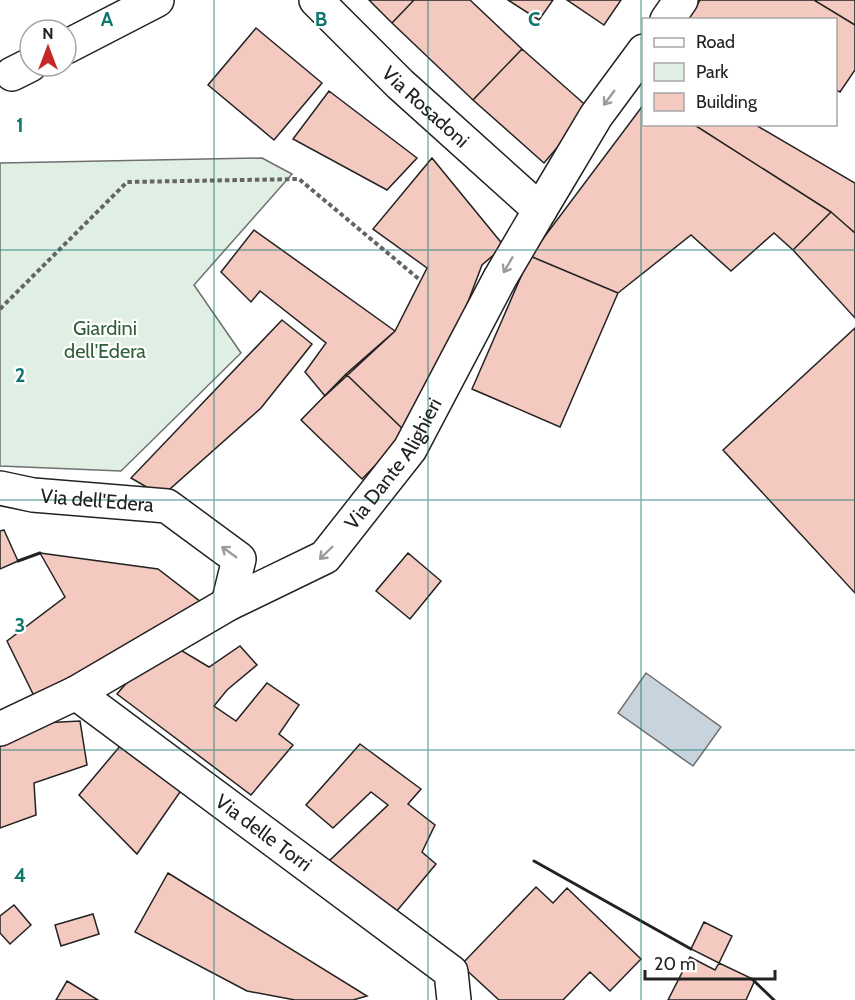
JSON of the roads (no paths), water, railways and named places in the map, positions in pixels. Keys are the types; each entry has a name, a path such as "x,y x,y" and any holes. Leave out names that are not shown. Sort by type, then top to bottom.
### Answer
{"street":[{"path":"78,41 157,0"},
{"name":"Via Rosadoni","path":"316,0 400,84 540,210"},
{"path":"668,18 681,0"},
{"name":"Via Dante Alighieri","path":"0,729 76,693 228,604 325,557 410,449 500,278 596,116 642,54"},
{"name":"Via dell'Edera","path":"0,488 33,495 167,506 239,559 228,604"},
{"name":"Via delle Torri","path":"76,693 453,986"}],"park label":[{"name":"Giardini dell'Edera","path":"105,340"}]}
